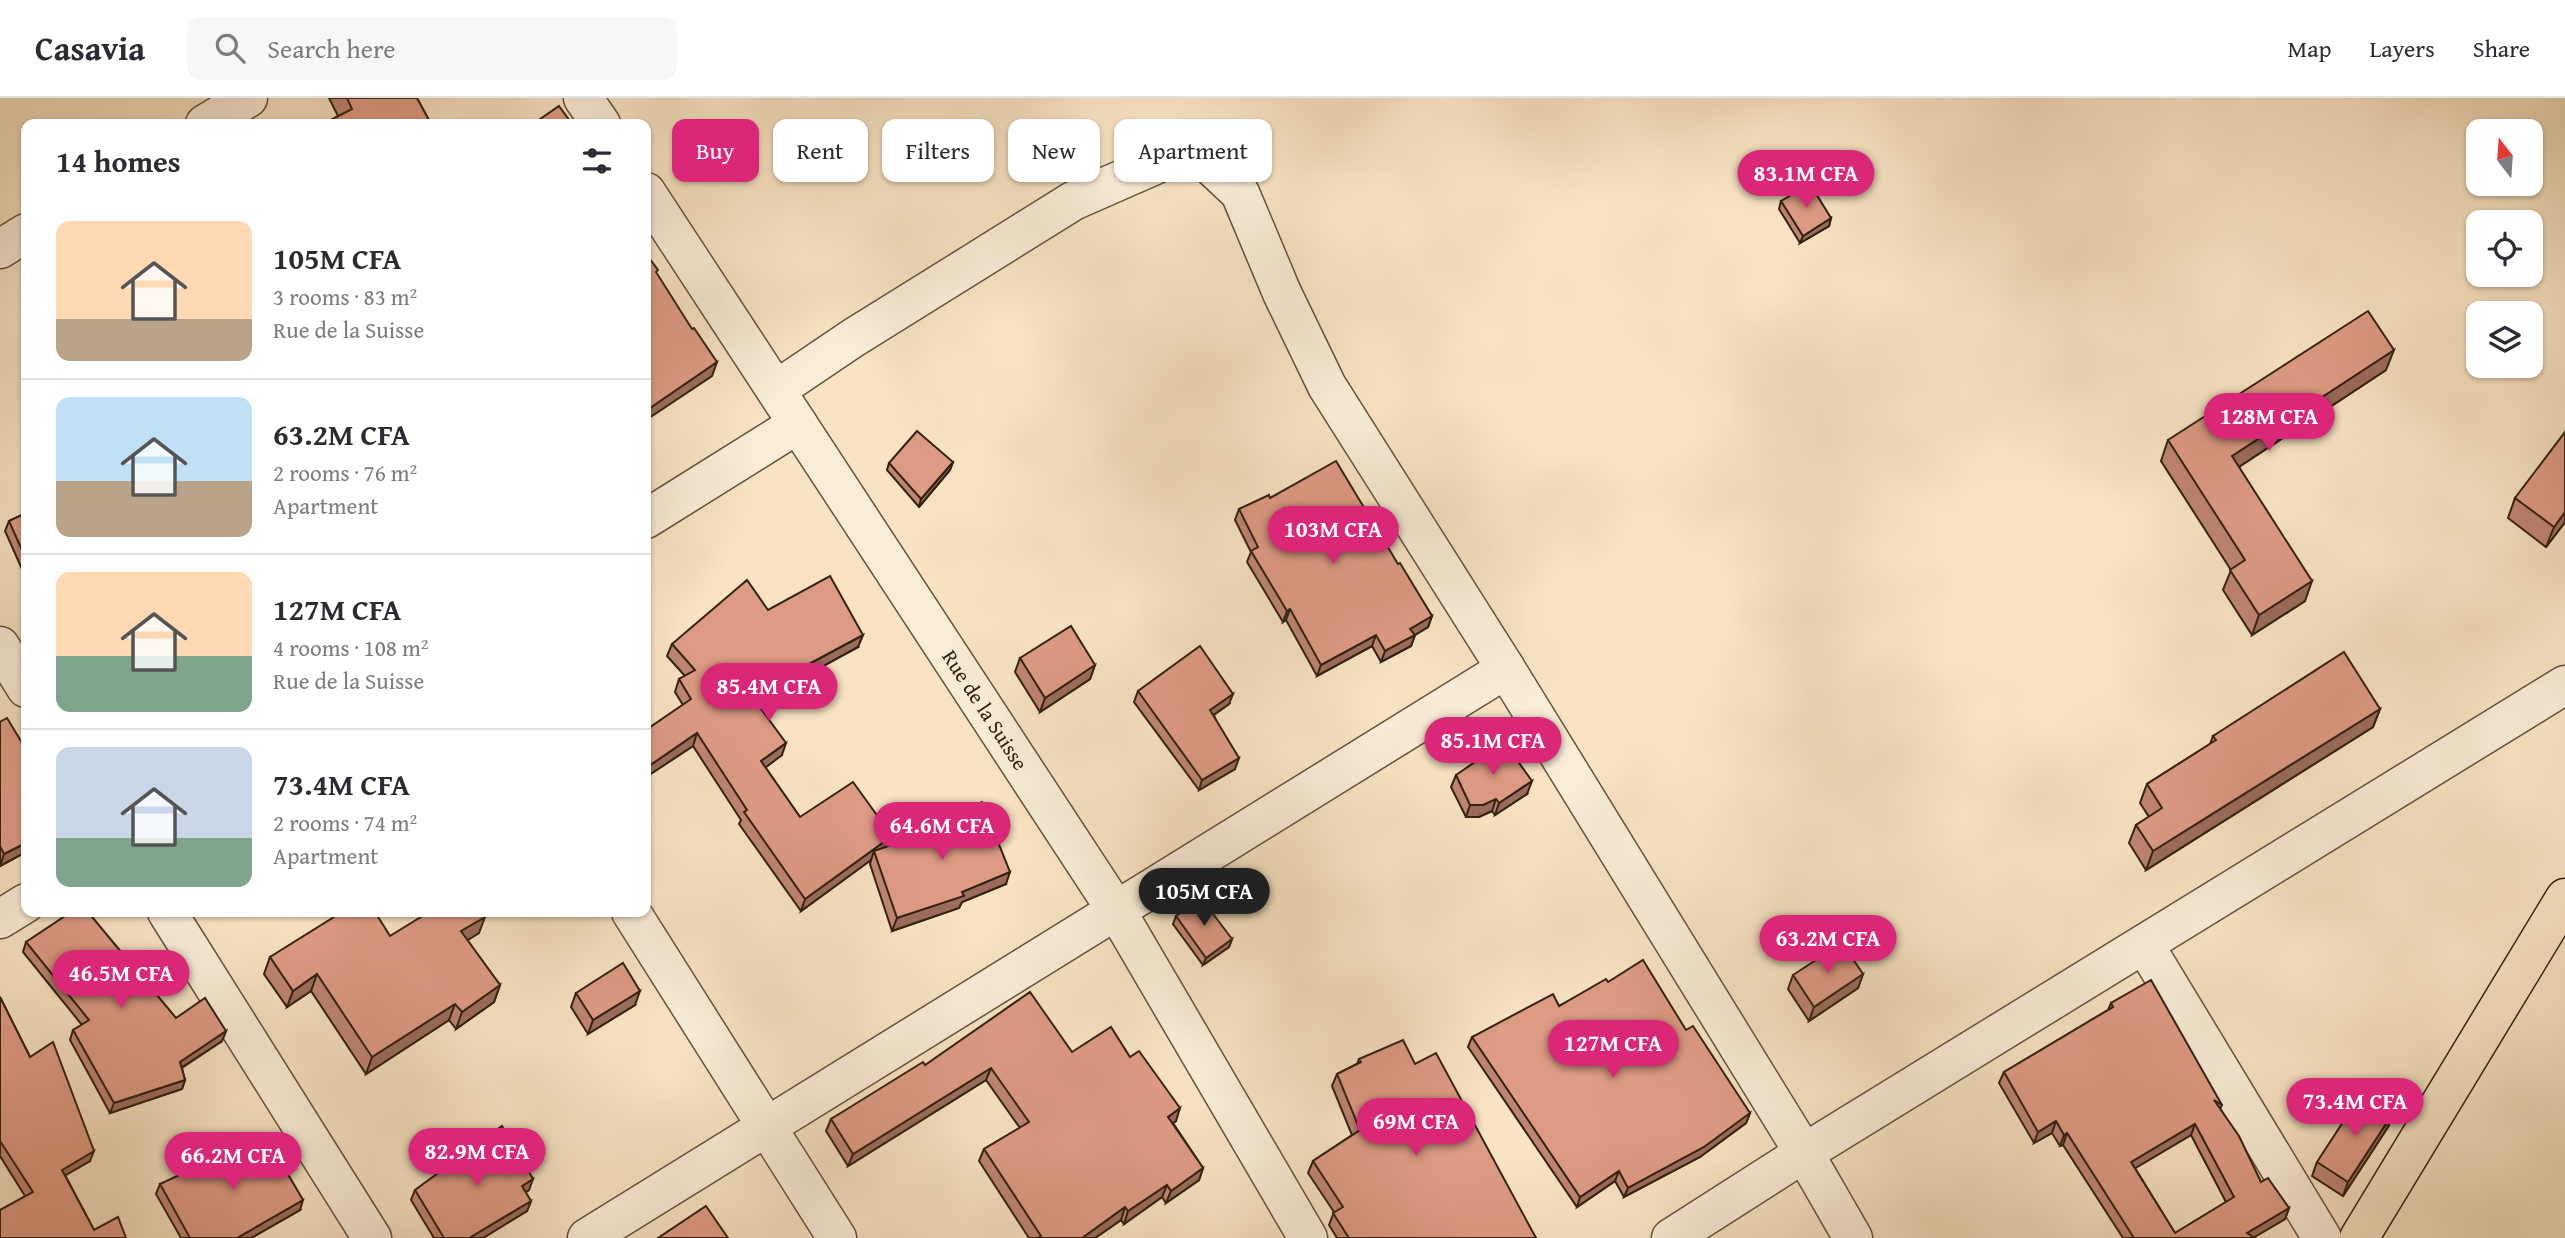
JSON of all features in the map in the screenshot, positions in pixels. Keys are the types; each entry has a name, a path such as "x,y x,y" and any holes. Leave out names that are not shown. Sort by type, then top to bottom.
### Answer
{"main road":[{"path":"2359,1238 2565,898"}],"street":[{"path":"213,119 248,98"},
{"path":"583,98 598,119"},
{"path":"776,390 853,338 1073,201 1164,161 1206,161 1240,192 1282,293 1327,386 1506,668 1804,1153 1853,1238"},
{"name":"Rue de la Suisse","path":"651,200 1115,910 1308,1238"},
{"path":"0,249 21,236"},
{"path":"651,516 798,424"},
{"path":"0,646 21,680"},
{"path":"587,1238 1506,668"},
{"path":"1671,1238 1804,1153 2565,685"},
{"path":"0,919 21,906"},
{"path":"170,917 372,1238"},
{"path":"634,917 837,1238"},
{"path":"2144,944 2322,1238"}],"building":[{"path":"347,98 417,98 428,119 333,119 352,109"},
{"path":"559,106 568,119 540,119"},
{"path":"1810,184 1831,218 1803,236 1781,201"},
{"path":"651,261 692,329 694,328 717,362 651,407"},
{"path":"2368,311 2394,350 2232,456 2312,581 2259,615 2230,570 2245,560 2168,440"},
{"path":"917,431 953,462 921,499 889,463"},
{"path":"2565,432 2565,512 2554,527 2515,498"},
{"path":"1336,461 1432,616 1410,629 1415,635 1385,651 1376,635 1321,665 1290,609 1287,611 1251,551 1258,547 1239,509 1269,495 1270,498"},
{"path":"21,515 21,548 9,521"},
{"path":"830,576 863,635 751,695 786,743 761,761 800,817 853,782 892,836 805,899 744,812 747,810 697,733 651,765 651,727 691,699 679,679 695,670 672,644 747,580 768,610"},
{"path":"1071,626 1095,665 1045,698 1020,658"},
{"path":"1200,646 1233,694 1210,710 1239,758 1202,780 1138,691"},
{"path":"2344,652 2380,709 2153,851 2136,825 2162,808 2147,784 2216,740 2213,736"},
{"path":"7,718 21,741 21,846 4,854 0,846 0,722"},
{"path":"1504,742 1532,781 1499,803 1496,799 1483,805 1470,805 1456,775"},
{"path":"982,802 1010,872 962,892 964,896 897,918 874,851 951,824 948,816"},
{"path":"1201,898 1232,939 1206,958 1176,916"},
{"path":"64,917 92,917 176,1018 205,998 226,1031 180,1062 185,1080 114,1103 73,1030 89,1020 26,942"},
{"path":"334,917 378,917 390,936 421,917 485,917 461,931 500,985 462,1012 455,1004 372,1057 317,974 293,991 270,957"},
{"path":"1842,943 1863,974 1814,1007 1793,975"},
{"path":"1643,960 1686,1030 1693,1026 1750,1113 1704,1147 1628,1188 1619,1171 1580,1197 1472,1037 1553,994 1559,1006 1606,979 1608,982"},
{"path":"623,963 640,991 593,1020 576,993"},
{"path":"2151,980 2222,1105 2214,1100 2239,1136 2261,1182 2268,1178 2289,1208 2247,1233 2255,1238 2134,1238 2067,1133 2064,1135 2056,1121 2038,1132 2004,1072 2113,1007 2111,1003","holes":["2195,1124 2234,1197 2175,1233 2131,1162"]},
{"path":"1030,992 1072,1052 1111,1027 1130,1057 1139,1051 1180,1108 1168,1117 1203,1168 1171,1191 1167,1185 1128,1211 1125,1207 1082,1238 1038,1238 1041,1236 984,1149 1029,1122 991,1068 853,1154 831,1119 923,1062 925,1065"},
{"path":"0,997 30,1057 53,1042 94,1151 62,1170 94,1230 118,1217 126,1238 0,1238 0,1210 33,1192 0,1141"},
{"path":"1403,1040 1415,1064 1436,1053 1536,1238 1349,1238 1333,1213 1343,1207 1313,1161 1360,1130 1337,1074 1361,1062 1359,1059"},
{"path":"2362,1093 2393,1113 2348,1182 2317,1162"},
{"path":"502,1126 533,1179 522,1186 531,1201 469,1238 444,1238 415,1190"},
{"path":"265,1135 303,1200 237,1238 190,1238 160,1184"},
{"path":"706,1206 728,1238 658,1238"}]}
